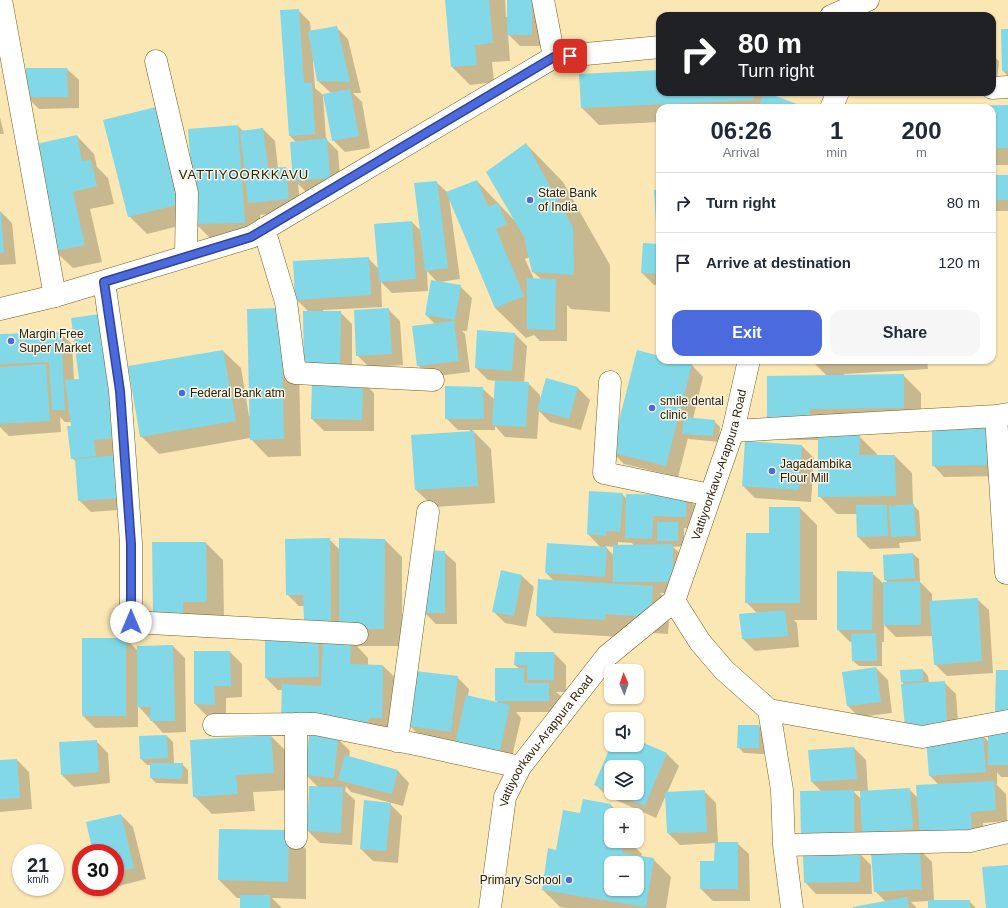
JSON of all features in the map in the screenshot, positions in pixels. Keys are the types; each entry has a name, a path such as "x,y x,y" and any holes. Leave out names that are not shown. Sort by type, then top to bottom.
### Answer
{"street":[{"path":"1,0 56,296"},
{"path":"543,0 554,57"},
{"path":"845,12 866,6"},
{"path":"0,309 56,296 251,237 554,57 656,48"},
{"path":"156,61 187,193 186,256"},
{"path":"996,88 1008,87"},
{"path":"264,229 286,302 295,373 433,380"},
{"path":"104,282 120,391 131,544 131,622 357,634"},
{"name":"Vattiyoorkavu-Arappura Road","path":"490,908 505,797 520,767 607,656 674,601 733,430 748,364"},
{"path":"610,382 604,473 710,495"},
{"path":"733,430 1002,415 1006,573 1008,573"},
{"path":"397,741 428,512"},
{"path":"674,601 700,642 724,670 769,710 922,737 1008,721"},
{"path":"769,710 782,790 784,845 792,908"},
{"path":"296,724 296,838"},
{"path":"214,725 315,724 520,767"},
{"path":"784,845 970,841 1008,832"}],"building":[{"path":"445,0 489,0 493,43 475,45 477,65 451,67"},
{"path":"507,0 532,0 532,35 507,35"},
{"path":"299,9 304,83 312,83 315,134 289,136 280,10"},
{"path":"337,26 350,82 317,81 308,31"},
{"path":"1001,29 1008,29 1008,71 1002,71"},
{"path":"26,68 67,68 68,97 26,97"},
{"path":"656,70 656,96 754,96 754,100 581,108 579,74"},
{"path":"350,89 359,136 332,141 323,94"},
{"path":"763,96 776,96 797,104 760,104"},
{"path":"996,105 1008,105 1008,148 996,148"},
{"path":"160,106 185,203 128,217 103,120"},
{"path":"238,125 245,223 195,224 188,129"},
{"path":"263,128 268,168 286,167 289,199 248,203 240,131"},
{"path":"77,135 82,161 91,160 97,186 73,192 85,245 54,251 31,145"},
{"path":"327,138 330,178 293,181 290,142"},
{"name":"State Bank of India","path":"526,143 573,227 574,275 532,272 524,237 486,172"},
{"path":"996,175 1008,175 1008,200 996,200"},
{"path":"477,180 488,207 498,203 507,224 496,229 524,296 495,308 446,192"},
{"path":"437,181 448,268 425,271 414,183"},
{"path":"654,190 656,190 656,223"},
{"path":"0,212 4,252 0,253"},
{"path":"412,221 416,279 379,282 374,224"},
{"path":"643,243 656,244 656,274 641,273"},
{"path":"369,257 371,295 295,300 293,261"},
{"path":"527,278 556,279 555,330 527,329"},
{"path":"431,280 461,285 455,320 425,315"},
{"path":"281,308 284,439 250,440 247,309"},
{"path":"389,308 392,354 356,356 354,310"},
{"path":"303,311 341,311 340,366 304,366"},
{"path":"100,314 116,438 94,440 96,456 71,459 67,426 71,426 65,380 79,379 71,318"},
{"path":"454,321 459,361 417,366 412,326"},
{"path":"477,330 515,333 512,371 475,368"},
{"path":"61,332 65,410 52,410 49,362 0,364 0,334"},
{"name":"Federal Bank atm","path":"223,350 236,421 140,437 128,366"},
{"name":"smile dental clinic","path":"637,350 656,355 656,364 692,364 666,466 611,452"},
{"path":"46,364 50,421 0,424 0,367"},
{"path":"904,374 904,408 810,409 810,422 767,423 767,376"},
{"path":"546,378 578,387 569,419 537,410"},
{"path":"312,380 363,380 362,420 311,419"},
{"path":"495,380 529,382 526,427 492,425"},
{"path":"445,386 483,387 484,419 445,419"},
{"path":"684,417 715,420 713,436 682,434"},
{"path":"932,426 991,426 992,465 932,466"},
{"path":"474,431 478,486 415,490 411,435"},
{"path":"818,435 860,435 859,455 895,455 896,496 818,497"},
{"name":"Jagadambika Flour Mill","path":"745,441 802,445 799,490 742,486"},
{"path":"118,455 121,498 78,501 75,459"},
{"path":"589,491 623,493 620,532 606,531 606,536 587,534"},
{"path":"626,494 686,495 686,517 653,516 652,539 625,538"},
{"path":"914,504 916,536 891,537 889,506"},
{"path":"856,505 887,505 888,536 857,537"},
{"path":"769,507 800,507 800,603 745,603 746,533 769,533"},
{"path":"657,522 678,522 678,541 657,541"},
{"path":"330,538 331,621 304,621 303,595 286,595 285,539"},
{"path":"339,538 385,539 384,629 339,629"},
{"path":"152,542 206,542 207,602 183,602 183,614 153,614"},
{"path":"547,543 607,547 605,577 545,573"},
{"path":"673,544 673,582 613,582 613,545"},
{"path":"423,550 445,551 445,613 423,613"},
{"path":"913,553 915,578 884,580 883,555"},
{"path":"501,570 522,575 514,616 492,612"},
{"path":"837,571 873,572 872,630 837,630"},
{"path":"538,579 653,586 651,617 605,614 605,620 536,616"},
{"path":"920,581 921,625 883,625 883,582"},
{"path":"978,598 982,661 934,665 929,601"},
{"path":"785,610 788,636 742,639 739,614"},
{"path":"876,633 877,661 852,661 851,634"},
{"path":"265,635 318,635 319,677 265,678"},
{"path":"82,638 126,638 126,716 82,716"},
{"path":"323,638 351,639 350,664 383,665 382,718 369,718 368,722 281,719 282,684 321,686"},
{"path":"173,645 175,721 150,721 150,707 137,707 137,646"},
{"path":"194,651 230,651 231,686 214,686 215,705 194,704"},
{"path":"515,652 554,652 554,680 527,680 527,665 514,665"},
{"path":"876,667 881,702 847,706 842,672"},
{"path":"495,668 524,668 524,683 549,683 549,701 495,701"},
{"path":"923,669 923,681 901,682 900,670"},
{"path":"996,670 1008,670 1008,713 995,713"},
{"path":"415,671 458,676 451,732 409,726"},
{"path":"945,681 947,724 905,727 901,684"},
{"path":"466,695 510,705 499,754 455,744"},
{"path":"738,725 759,725 759,748 737,748"},
{"path":"988,729 1008,729 1008,765 988,765"},
{"path":"167,735 168,758 140,759 139,736"},
{"path":"271,735 274,773 236,775 238,794 193,797 190,740"},
{"path":"309,735 338,738 334,778 305,775"},
{"path":"983,735 986,772 929,776 926,738"},
{"path":"97,740 99,772 61,775 59,742"},
{"path":"644,743 667,753 645,806 630,800 644,800 644,760 605,760 608,752 644,752"},
{"path":"854,747 857,779 811,782 808,750"},
{"path":"345,755 398,770 392,794 338,780"},
{"path":"17,759 20,798 0,799 0,760"},
{"path":"604,761 604,789 594,785"},
{"path":"150,763 183,763 182,779 150,778"},
{"path":"994,781 996,810 971,812 972,834 920,837 916,785"},
{"path":"309,786 343,787 341,833 307,831"},
{"path":"910,788 913,829 862,833 860,791"},
{"path":"705,790 707,832 667,833 665,792"},
{"path":"854,790 854,836 801,837 800,791"},
{"path":"583,799 611,804 610,808 604,808 604,848 623,848 622,853 641,856 604,856 604,896 644,896 644,856 654,858 646,907 542,890 548,848 556,850 563,810 580,813"},
{"path":"364,800 391,803 386,851 360,849"},
{"path":"121,814 134,868 124,870 124,844 91,844 86,822"},
{"path":"219,829 289,830 288,882 218,880"},
{"path":"715,842 738,842 738,889 700,889 700,861 714,861"},
{"path":"920,849 922,889 874,892 871,852"},
{"path":"860,852 860,882 804,883 803,854"},
{"path":"1008,865 1008,908 986,908 982,867"},
{"path":"240,895 270,895 270,908 240,908"},
{"path":"907,897 909,908 853,908 853,907"},
{"path":"928,900 970,900 970,908 928,908"}],"place":[{"name":"State Bank of India","path":"530,200"},
{"name":"Margin Free Super Market","path":"11,341"},
{"name":"Federal Bank atm","path":"182,393"},
{"name":"smile dental clinic","path":"652,408"},
{"name":"Jagadambika Flour Mill","path":"772,471"},
{"name":"Primary School","path":"569,880"}],"district":[{"name":"VATTIYOORKKAVU","path":"244,174"}],"route":[{"path":"131,622 131,544 120,391 104,282 251,237 554,57 570,56"}]}
